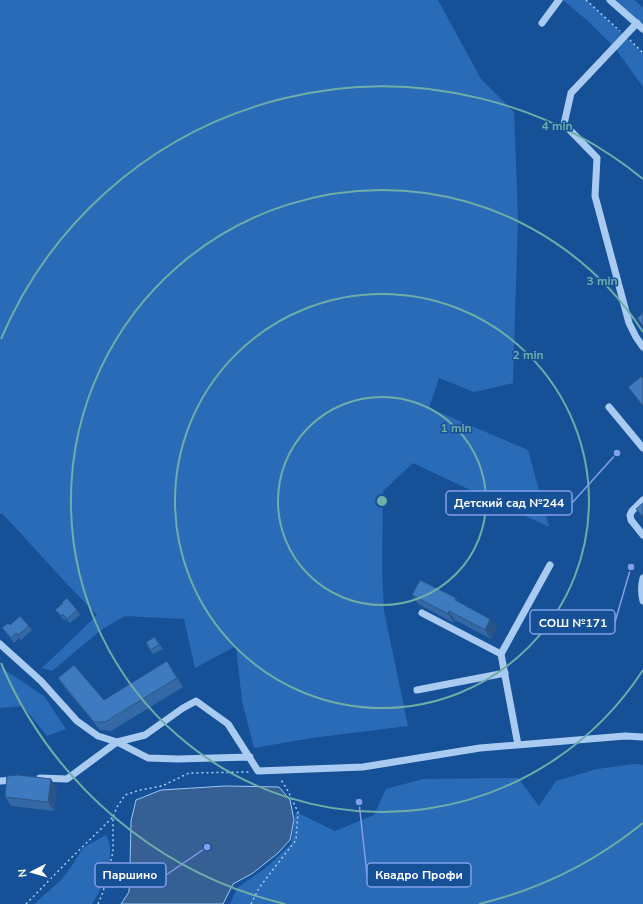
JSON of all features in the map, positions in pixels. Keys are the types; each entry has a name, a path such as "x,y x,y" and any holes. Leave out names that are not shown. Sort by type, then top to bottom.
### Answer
{"street":[{"path":"542,23 559,0"},
{"path":"610,0 643,29"},
{"path":"637,24 571,92 564,124 597,158 595,196 629,322 636,338 643,347"},
{"path":"609,407 643,448"},
{"path":"643,500 630,515 631,520 643,535"},
{"path":"518,745 501,654 550,565"},
{"path":"643,578 643,601"},
{"path":"422,613 501,654"},
{"path":"0,644 41,680 77,721 98,736 117,742 148,758 178,759 250,757"},
{"path":"417,690 505,673"},
{"path":"32,778 67,779 117,742 145,735 183,708 196,701 228,724 258,771 363,767 480,748 625,736 643,737"},
{"path":"0,781 24,779"}],"path":[{"path":"586,0 643,53"},
{"path":"98,904 103,892 113,852 113,817 125,794 162,786 189,773 258,771"},
{"path":"251,904 260,888 296,840 298,812 277,771"},
{"path":"26,904 113,817"}],"shaded area":[{"path":"0,0 438,0 481,79 514,112 518,217 513,383 474,392 439,378 429,408 528,450 549,527 413,463 383,491 382,570 384,611 408,726 312,738 254,748 242,701 236,646 195,668 184,619 125,616 101,630 52,671 42,668 97,615 2,513 0,514"},
{"path":"563,0 586,0 643,53 643,87 615,48 588,21"},
{"path":"616,0 634,0 643,8 643,26"},
{"path":"0,667 44,696 66,729 47,736 23,706 0,708"},
{"path":"635,764 643,765 643,904 230,904 237,888 268,866 291,844 296,812 335,831 374,815 386,789 423,779 518,778 539,806 556,781 597,769"},
{"path":"225,786 279,787 290,800 294,820 290,840 278,853 253,873 233,884 223,904 121,904 129,892 131,821 136,800 161,790"},
{"path":"106,835 110,845 108,868 92,904 34,904 61,880 83,848"}],"building":[{"path":"643,313 643,326 637,318"},
{"path":"642,376 643,378 643,406 628,387"},
{"path":"643,503 643,517 636,509"},
{"path":"420,580 456,598 455,600 490,619 485,630 449,611 448,614 412,595"},
{"path":"67,598 77,610 67,619 63,614 61,616 55,610"},
{"path":"20,616 29,626 18,635 16,633 11,638 2,628 8,623 10,625"},
{"path":"155,637 159,645 150,650 146,642"},
{"path":"167,661 177,678 105,722 94,722 58,678 74,665 104,700"},
{"path":"18,775 51,779 48,802 5,797 7,776"}],"place":[{"name":"Детский сад №244","path":"617,453"},
{"name":"СОШ №171","path":"631,567"},
{"name":"Квадро Профи","path":"359,802"},
{"name":"Паршино","path":"207,847"}]}
